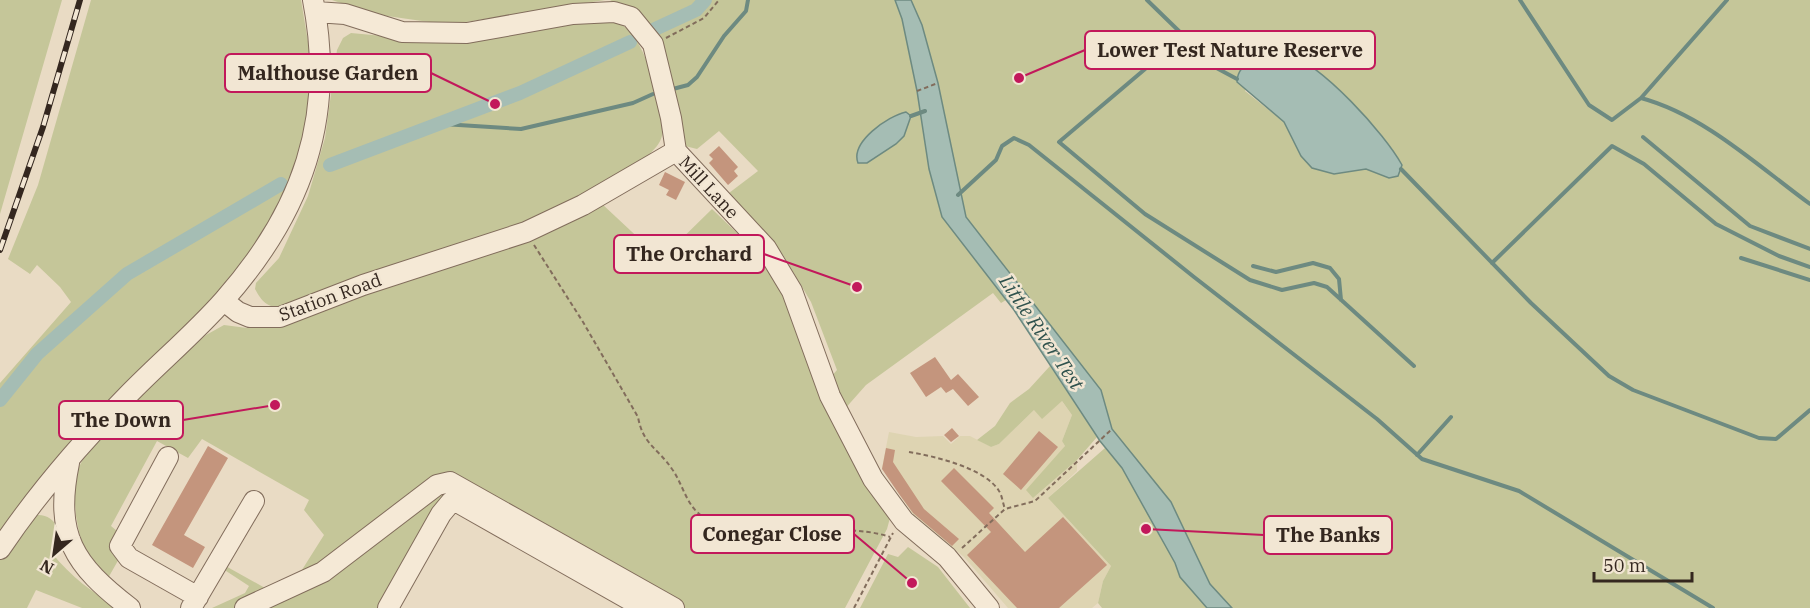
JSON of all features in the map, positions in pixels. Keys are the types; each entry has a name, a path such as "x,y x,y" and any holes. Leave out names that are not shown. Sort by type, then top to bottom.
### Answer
{"street":[{"name":"Mill Lane","path":"314,6 402,32 467,33 573,14 614,12 631,17 653,44 671,118 676,151 766,248 792,291 830,396 851,442 873,479 904,521 947,557 989,608"},
{"path":"0,549 71,456 127,395 224,301 256,261 287,214 305,169 316,117 320,77 314,6"},
{"name":"Station Road","path":"224,301 238,312 250,317 280,317 363,285 526,232 583,205 676,151"},
{"path":"71,456 63,493 67,528 79,561 99,584 130,608"},
{"path":"168,457 120,546 129,558 194,602 254,501"},
{"path":"245,608 323,572 437,484 450,482 552,537 674,608"},
{"path":"37,501 54,512 67,528"},
{"path":"388,608 441,514 451,502 457,502 644,608"}],"path":[{"path":"653,44 704,18 719,0"},
{"path":"917,91 938,83"},
{"path":"526,232 583,322 638,417 641,433 648,444 663,456 680,481 687,500 698,513 730,530 848,529 874,532 890,537"},
{"path":"958,552 1005,509 1035,501 1112,429"},
{"path":"909,452 936,456 981,476 999,490 1005,509"},
{"path":"854,608 890,537 904,521"}],"shaded area":[{"path":"1061,400 1072,415 1062,441 1065,446 1033,498 1077,460 1077,471 1048,498 1111,566 1103,581 1098,603 1092,608 1008,608 964,557 914,516 882,468 889,432 916,437 943,436 951,444 960,436 970,436 991,447 999,444 1034,410"}],"green space":[{"path":"0,0 62,0 0,214"},
{"path":"91,0 301,0 311,60 308,127 292,188 233,279 96,418 90,416 81,426 85,430 0,540 0,383 71,302 60,287 37,265 30,274 8,259 38,185"},
{"path":"332,0 605,0 466,22 429,22 373,14"},
{"path":"610,0 1810,0 1810,608 1232,608 1210,584 1171,502 1112,429 1100,390 966,217 942,103 921,117 929,169 942,217 1006,300 1001,303 993,293 866,385 843,411 830,378 837,370 811,302 783,255 729,193 758,171 719,131 697,149 685,146 662,52 665,47 645,20","holes":["1259,54 1287,54 1317,71 1368,119 1402,165 1389,178 1366,169 1334,174 1301,156 1284,122 1245,91"]},
{"path":"617,21 630,32 643,53 656,85 663,112 661,139 639,163 615,180 587,195 525,222 466,243 282,308 269,305 260,297 255,289 256,283 279,258 308,196 325,138 337,50 343,38 351,33 425,40 580,22"},
{"path":"601,203 661,259 712,209 762,257 785,290 838,431 890,518 887,529 845,608 672,608 450,482 323,568 237,608 212,608 245,593 249,586 220,567 222,564 265,588 300,573 324,535 304,510 309,500 202,439 188,458 157,441 111,526 117,531 120,557 107,580 82,548 76,516 73,479 88,449 136,395 206,335 224,325 247,328 288,322"},
{"path":"1050,366 1097,437 1077,460 1033,498 1026,490 1065,446 1062,441 1072,415 1062,401 1042,419 1034,410 999,444 991,447 977,440 995,426 1010,403 1029,389"},
{"path":"1105,448 1122,468 1212,608 1102,608 1098,603 1103,581 1111,566 1048,498"},
{"path":"449,491 382,608 266,608 438,492"},
{"path":"37,515 49,518 60,532 67,551 52,553 59,562 83,584 119,608 82,608 36,590 27,608 0,608 0,554 31,517"},
{"path":"908,547 938,567 970,608 860,608 888,554 898,557"}],"water":[{"name":"Little River Test","path":"895,0 911,0 922,25 938,83 966,217 1101,390 1112,429 1171,502 1210,584 1232,608 1207,608 1180,577 1175,563 1122,468 1100,441 1014,310 942,217 929,169 917,91 902,19"},
{"path":"1259,54 1287,54 1301,60 1334,85 1367,119 1394,152 1402,165 1398,176 1389,178 1366,169 1334,174 1312,168 1301,156 1284,122 1237,82 1241,69"},
{"path":"906,112 911,116 904,136 867,163 858,163 857,155 860,147 872,131 898,114"}],"building":[{"path":"719,146 738,167 734,171 738,176 728,185 709,163 713,159 709,155"},
{"path":"665,172 685,182 676,200 666,195 669,190 659,185"},
{"path":"935,357 951,380 958,374 979,397 968,406 953,389 946,393 941,387 926,397 910,373"},
{"path":"952,428 959,436 951,442 944,435"},
{"path":"1039,431 1058,447 1021,490 1003,474"},
{"path":"208,446 228,458 184,535 205,547 193,568 152,545"},
{"path":"886,448 895,450 893,462 924,509 959,539 952,546 913,513 882,469"},
{"path":"954,468 994,508 989,513 1025,552 1063,517 1107,565 1059,608 1017,608 967,555 991,532 941,481"}],"waterway":[{"path":"655,29 696,10 705,0"},
{"path":"669,90 688,85 697,77 724,36 746,11 748,0"},
{"path":"1147,0 1184,36 1196,57 1237,79"},
{"path":"1520,0 1589,105 1612,120 1641,98 1727,0"},
{"path":"1184,36 1059,142 1145,214 1250,280 1282,290 1314,283 1327,287 1414,366"},
{"path":"330,165 520,93 630,42"},
{"path":"443,124 521,129 633,103 653,94"},
{"path":"1641,98 1687,116 1708,129 1810,204"},
{"path":"911,116 925,111"},
{"path":"1643,137 1750,226 1810,249"},
{"path":"958,195 996,160 1002,146 1014,138 1029,145 1377,419 1422,459 1519,491 1713,608"},
{"path":"1492,263 1612,146 1644,164 1716,224 1779,256 1810,267"},
{"path":"1401,169 1531,303 1609,376 1633,390 1759,438 1776,439 1810,410"},
{"path":"0,400 37,354 127,274 281,184"},
{"path":"1741,258 1810,280"},
{"path":"1253,266 1276,272 1313,263 1330,268 1339,279 1341,300"},
{"path":"1417,455 1451,417"}],"railway":[{"path":"0,250 43,127 80,0"}],"place":[{"name":"Lower Test Nature Reserve","path":"1019,78"},
{"name":"Malthouse Garden","path":"495,104"},
{"name":"The Orchard","path":"857,287"},
{"name":"The Down","path":"275,405"},
{"name":"The Banks","path":"1146,529"},
{"name":"Conegar Close","path":"912,583"}]}
